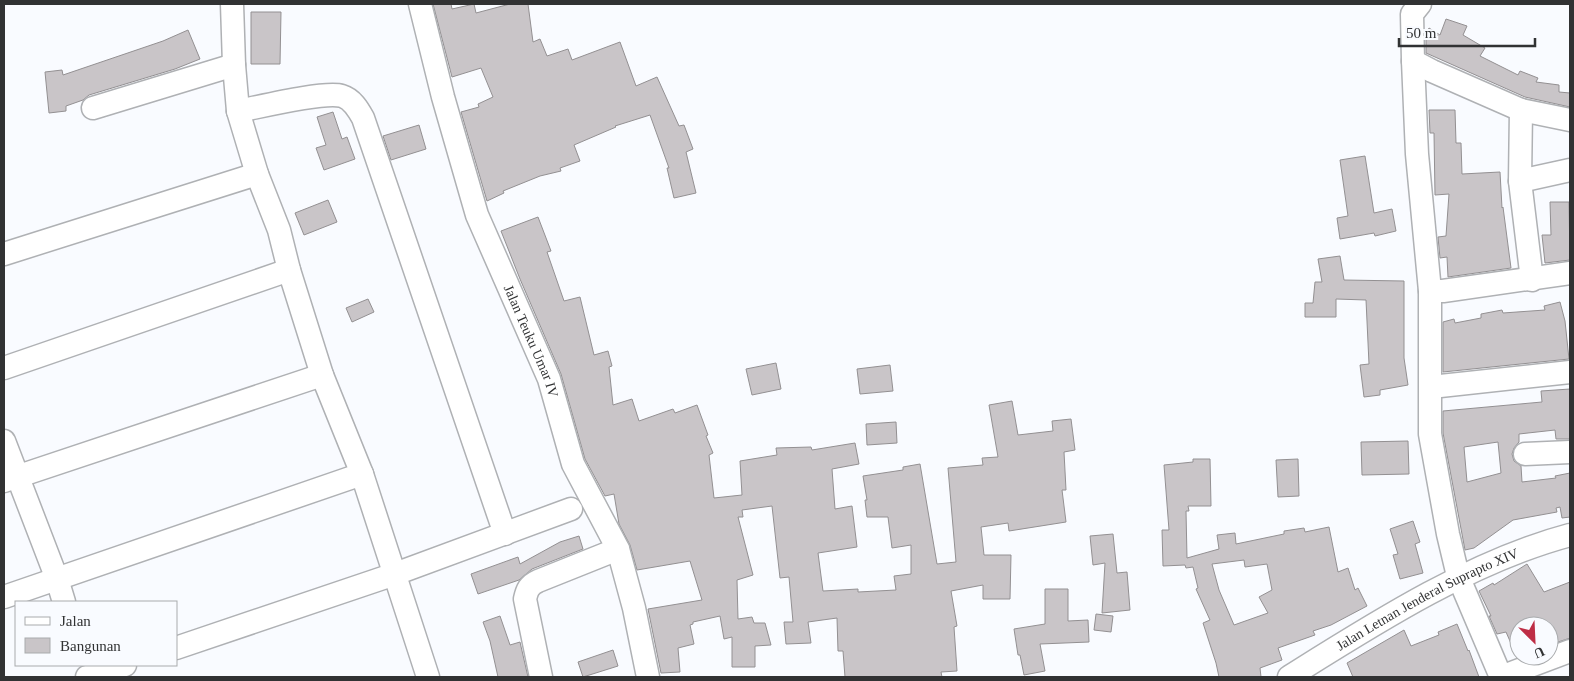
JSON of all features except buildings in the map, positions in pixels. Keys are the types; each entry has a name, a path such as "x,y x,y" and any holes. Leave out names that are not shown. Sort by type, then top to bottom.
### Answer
{"street":[{"path":"232,4 238,111 257,174 279,230 289,270 322,374 362,474 428,677"},
{"name":"Jalan Teuku Umar IV","path":"420,4 443,97 477,216 549,379 573,464 618,550 634,608 648,677"},
{"path":"1420,4 1412,14 1413,61 1417,154 1430,291 1430,434 1448,534 1459,578 1501,677 1570,651"},
{"path":"1413,61 1432,72 1521,110 1570,120"},
{"path":"93,108 234,65"},
{"path":"238,111 325,95 340,96 350,100 358,108 505,534"},
{"path":"1521,110 1520,181 1532,280"},
{"path":"1520,181 1570,170"},
{"path":"4,254 257,174"},
{"path":"4,368 289,270"},
{"path":"1430,291 1532,280 1570,273"},
{"path":"1431,387 1570,372"},
{"path":"11,478 322,374"},
{"path":"4,441 11,478 57,579 64,601"},
{"path":"1525,454 1570,452"},
{"path":"4,597 362,474"},
{"path":"178,647 395,574 571,509"},
{"name":"Jalan Letnan Jenderal Suprapto XIV","path":"1289,677 1344,643 1459,578 1542,542 1570,535"},
{"path":"541,677 525,599 527,590 531,584 618,550"},
{"path":"88,677 122,666"}]}
